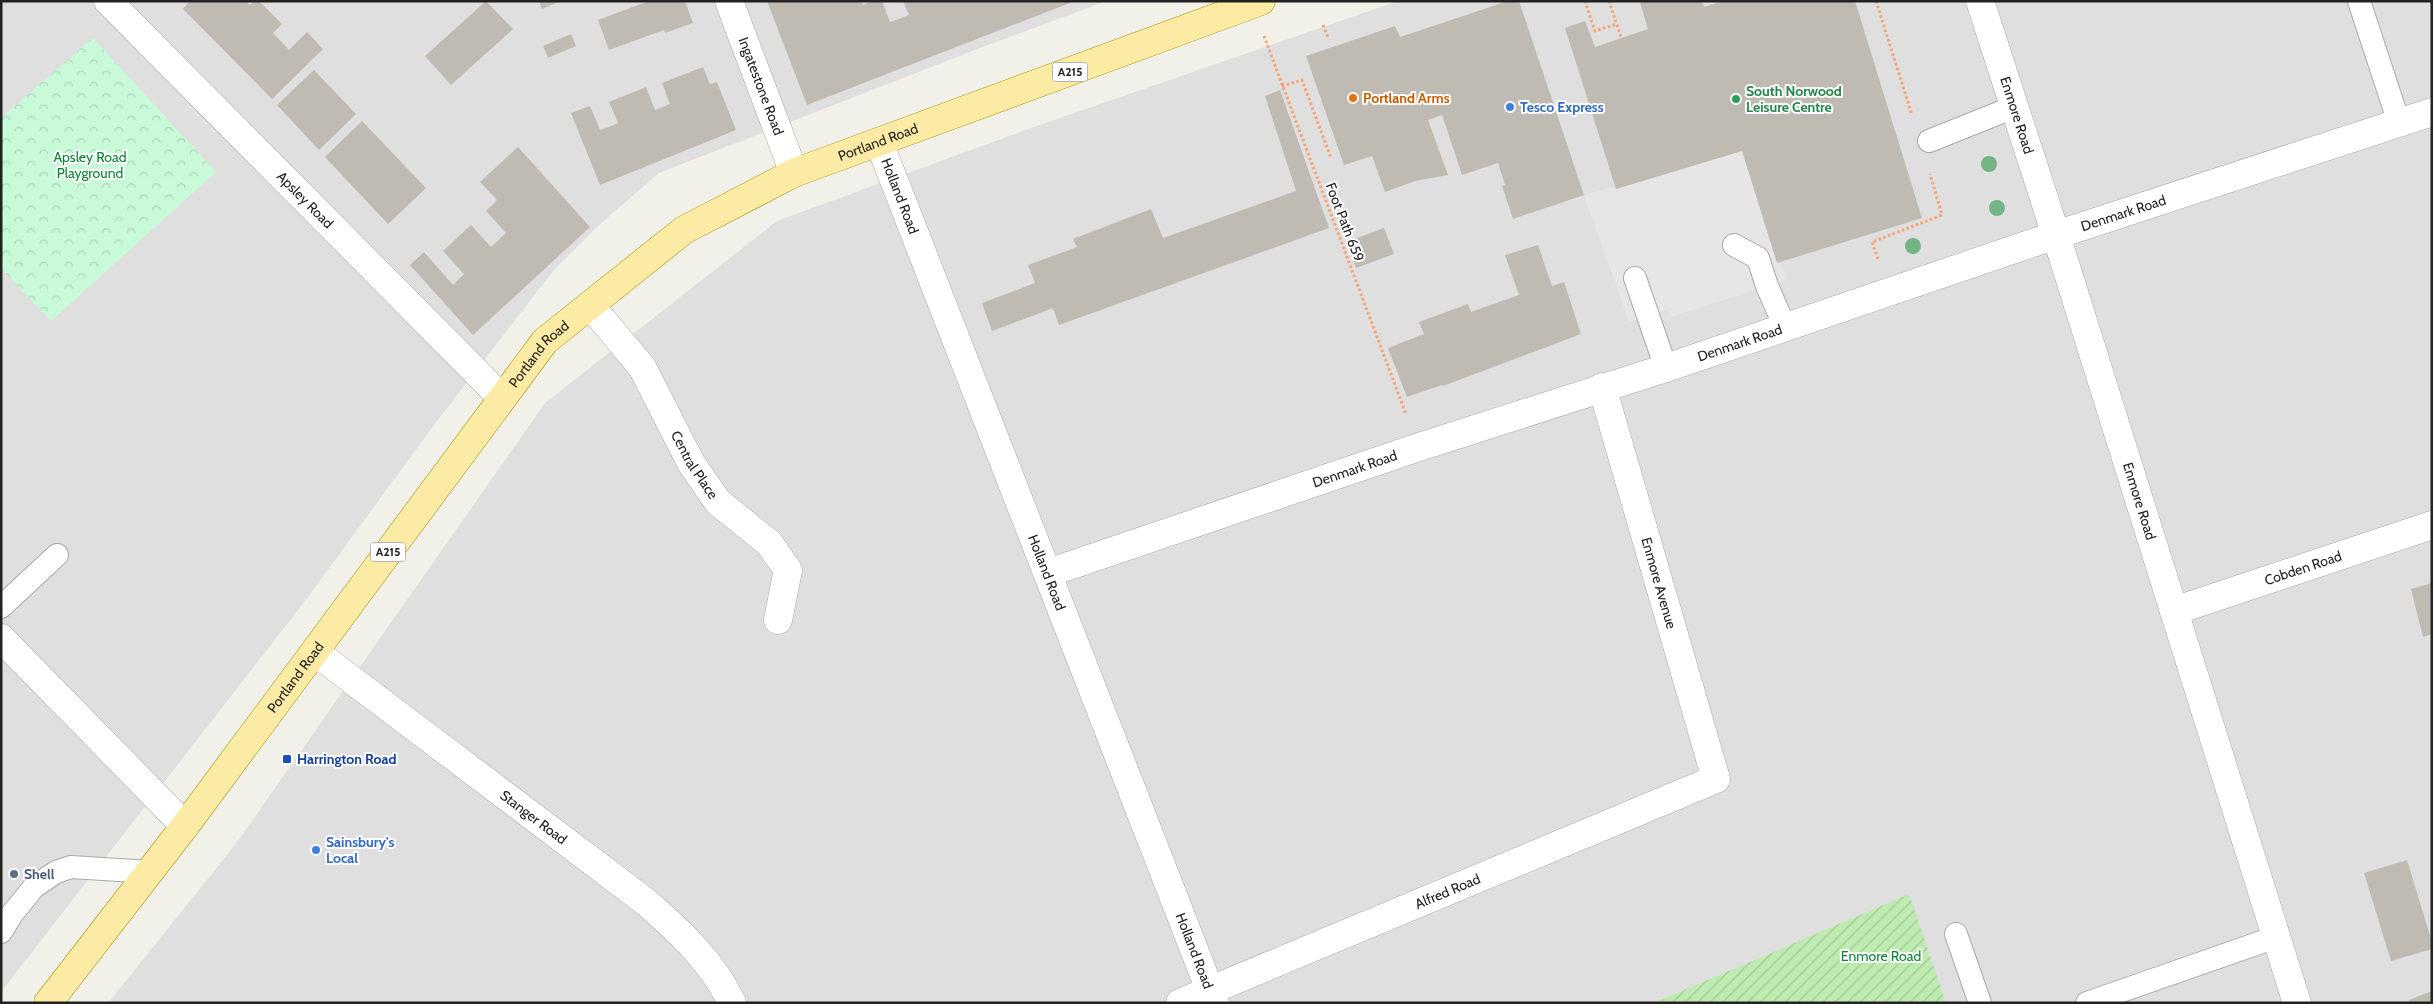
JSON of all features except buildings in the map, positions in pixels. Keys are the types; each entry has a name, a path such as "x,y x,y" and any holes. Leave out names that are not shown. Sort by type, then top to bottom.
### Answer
{"main road":[{"name":"Portland Road","path":"48,1003 186,826 545,341 684,230 794,173 1256,3"}],"street":[{"name":"Ingatestone Road","path":"729,1 794,173"},
{"name":"Enmore Road","path":"1980,1 2056,235 2297,1003"},
{"name":"Apsley Road","path":"123,7 502,398"},
{"name":"Denmark Road","path":"1048,573 1419,447 1666,368 2056,235 2432,112"},
{"name":"Holland Road","path":"879,142 1212,997"},
{"name":"Central Place","path":"590,305 642,367 691,463 718,502 769,543 788,570 778,620"},
{"name":"Enmore Avenue","path":"1602,388 1716,779"},
{"name":"Cobden Road","path":"2174,611 2432,525"},
{"path":"1,638 186,826"},
{"name":"Stanger Road","path":"315,652 646,902 696,948 713,971 732,1003"},
{"name":"Alfred Road","path":"1180,1003 1212,997 1716,779"}],"lane":[{"path":"2360,1 2399,123"},
{"path":"1928,141 2014,107"},
{"path":"1734,245 1758,258 1767,286 1785,327"},
{"path":"1635,278 1666,368"},
{"path":"1,607 58,555"},
{"path":"1,932 12,914 34,887 56,872 71,867 151,872"},
{"path":"1956,934 1980,1003"},
{"path":"2087,1003 2276,937"}],"path":[{"path":"1585,1 1595,31 1616,24"},
{"path":"1609,1 1620,37"},
{"name":"Foot Path 659","path":"1256,3 1282,86 1419,447"},
{"path":"1323,25 1328,38"},
{"path":"1282,86 1302,80 1331,158"}],"shaded area":[{"path":"1,1 1107,1 988,45 659,173 599,225 554,270 437,421 308,597 1,992"},
{"path":"1398,1 2432,1 2432,1003 108,1003 235,845 545,403 777,221 1028,129"},
{"path":"1746,150 1787,280 1670,317 1668,310 1629,322 1584,195 1615,186 1617,189"}],"green space":[{"name":"Apsley Road Playground","path":"93,38 216,172 51,321 1,268 1,118"},
{"name":"Enmore Road","path":"1909,894 1946,1003 1654,1003"}],"place":[{"name":"Portland Arms","path":"1353,98"},
{"name":"South Norwood Leisure Centre","path":"1736,99"},
{"name":"Tesco Express","path":"1510,107"},
{"name":"Harrington Road","path":"287,759"},
{"name":"Sainsbury's Local","path":"316,850"},
{"name":"Shell","path":"14,874"}]}
